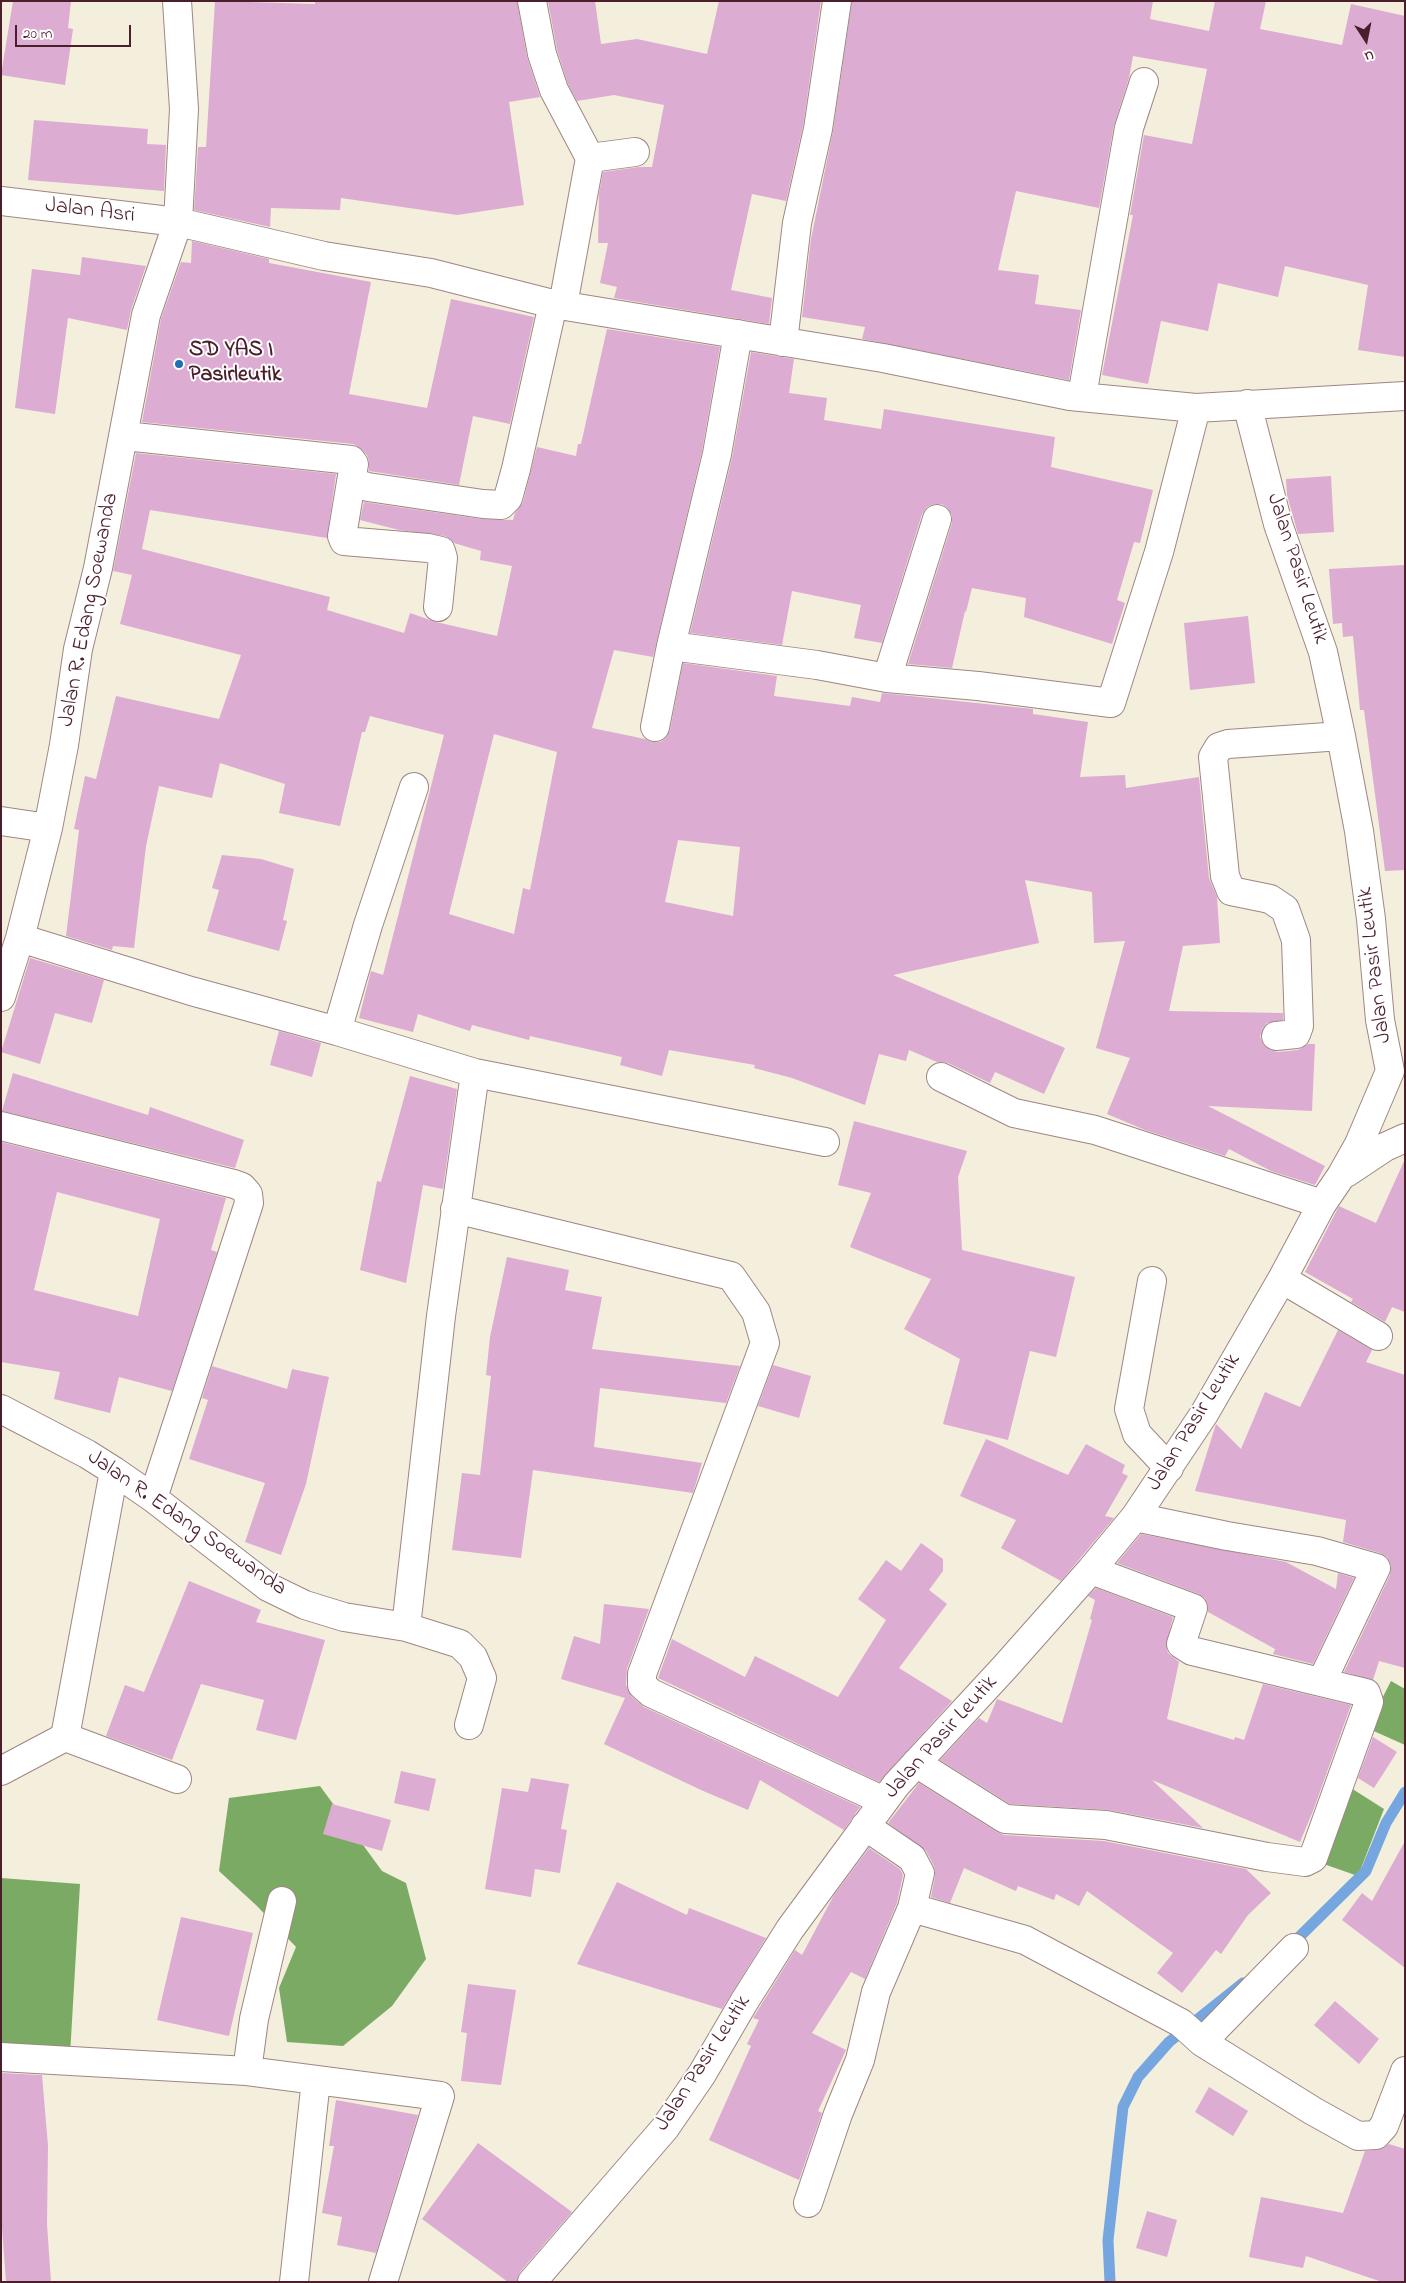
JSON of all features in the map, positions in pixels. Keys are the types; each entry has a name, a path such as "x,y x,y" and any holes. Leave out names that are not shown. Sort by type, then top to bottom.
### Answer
{"street":[{"name":"Jalan R. Edang Soewanda","path":"1,998 20,938 48,828 64,745 78,649 98,568 125,436 146,315 178,222 184,110 181,35 177,1"},
{"path":"352,482 368,487 483,504 500,505 508,498 558,304 590,158 554,90 542,54 532,1"},
{"path":"783,342 797,223 818,129 838,1"},
{"path":"1082,396 1129,128 1144,82"},
{"path":"590,158 635,152"},
{"name":"Jalan Asri","path":"1,201 178,222 324,256 431,273 558,304 883,358 1070,396 1196,408 1405,396"},
{"path":"655,727 717,454 738,334"},
{"name":"Jalan Pasir Leutik","path":"532,2282 665,2128 702,2074 790,1929 884,1801 916,1763 1091,1570 1135,1517 1204,1414 1282,1279 1322,1204 1341,1176 1397,1082 1380,1020 1371,919 1363,860 1341,736 1323,652 1278,524 1247,404"},
{"path":"672,646 817,666 887,678 978,686 1111,703 1159,552 1196,408"},
{"path":"125,436 351,460 354,464 342,536 344,541 428,548 441,551 443,558 438,607"},
{"path":"887,678 936,519"},
{"path":"1276,1036 1296,1034 1299,1026 1296,940 1285,909 1270,899 1231,891 1225,876 1213,758 1219,747 1228,744 1341,736"},
{"path":"337,1031 368,925 414,787"},
{"path":"1,821 48,828"},
{"path":"20,938 191,991 337,1031 475,1073 825,1142"},
{"path":"406,1627 455,1209 475,1073"},
{"path":"941,1078 1014,1114 1095,1130 1322,1204"},
{"path":"1,1126 234,1184 242,1187 248,1194 249,1203 153,1498"},
{"path":"1341,1176 1385,1146 1405,1138"},
{"path":"455,1209 731,1276 756,1312 765,1343 642,1674 642,1685 651,1693 884,1801"},
{"path":"1282,1279 1378,1336"},
{"path":"1152,1281 1129,1409 1136,1434 1168,1468"},
{"name":"Jalan R. Edang Soewanda","path":"1,1409 87,1454 114,1471 153,1498 268,1587 305,1605 344,1617 406,1627 460,1644 473,1657 482,1678 469,1725"},
{"path":"65,1737 114,1471"},
{"path":"1135,1517 1227,1536 1317,1551 1376,1568 1322,1681"},
{"path":"916,1763 1005,1819 1106,1825 1267,1857 1305,1862 1313,1858 1369,1702 1366,1693 1192,1651 1181,1644 1192,1608 1091,1570"},
{"path":"1,1771 65,1737 177,1779"},
{"path":"808,2203 838,2114 860,2060 876,1992 912,1908 920,1873 912,1858 865,1826"},
{"path":"247,2071 254,2019 282,1901"},
{"path":"912,1908 1025,1940 1192,2033 1313,2111 1358,2136 1376,2135 1395,2129 1405,2071"},
{"path":"1192,2033 1294,1948"},
{"path":"1,2057 247,2071 440,2096 382,2282"},
{"path":"294,2282 316,2080"}],"green space":[{"path":"1391,1681 1405,1689 1405,1745 1367,1728"},
{"path":"1343,1783 1384,1809 1358,1876 1315,1861"},
{"path":"320,1786 382,1871 406,1883 426,1959 392,2006 343,2046 287,2042 279,1988 296,1947 257,1906 219,1871 229,1798"},
{"path":"1,1878 80,1884 70,2055 1,2048"}],"building":[{"path":"13,1 71,1 68,28 73,29 65,85 1,75"},
{"path":"215,1 315,4 315,1 517,1 527,57 540,97 509,102 524,205 457,215 341,198 340,210 271,208 270,227 194,210 198,147 206,147"},
{"path":"548,1 595,1 601,44 637,39 707,54 719,1 821,1 803,126 786,201 752,194 731,290 772,298 769,324 614,298 617,287 600,283 608,243 598,243 599,194 603,172 652,167 664,105 614,95 577,101 568,84 557,50"},
{"path":"852,1 1153,1 1150,19 1209,31 1215,1 1266,1 1260,29 1342,45 1351,4 1405,16 1405,357 1358,350 1368,285 1285,266 1278,297 1218,283 1208,331 1161,321 1148,384 1102,375 1133,215 1130,215 1144,135 1192,144 1207,69 1133,56 1129,78 1114,125 1099,208 1016,191 998,270 1039,275 1035,304 1081,310 1069,380 862,339 865,327 802,317 811,239 833,131"},
{"path":"34,120 148,129 147,144 166,145 164,191 28,180"},
{"path":"192,241 269,259 269,263 371,282 349,394 427,408 451,299 534,317 510,424 473,416 459,485 369,471 367,455 353,444 142,422 161,319 181,262 191,263"},
{"path":"82,257 146,266 131,310 127,330 68,318 55,414 15,408 32,269 80,275"},
{"path":"607,329 720,347 702,451 653,657 614,650 592,728 652,742 660,742 666,738 670,730 683,663 777,676 774,696 850,706 852,697 880,702 882,693 1033,709 1033,714 1088,722 1080,777 1125,775 1126,788 1199,777 1209,878 1217,897 1220,943 1183,946 1169,1011 1283,1013 1283,1020 1267,1023 1262,1029 1260,1037 1264,1045 1270,1050 1278,1052 1298,1050 1308,1044 1315,1044 1312,1111 1208,1106 1325,1166 1315,1185 1271,1171 1229,1149 1225,1156 1145,1130 1107,1114 1130,1058 1096,1048 1125,941 1094,943 1092,892 1025,880 1039,943 893,975 1065,1048 1044,1094 995,1072 990,1083 948,1063 937,1062 909,1050 906,1061 879,1054 865,1105 792,1078 754,1068 755,1065 669,1050 662,1076 620,1065 622,1057 530,1036 529,1040 472,1025 470,1031 418,1014 413,1032 359,1018 371,971 383,975 444,735 370,716 365,732 362,732 340,826 279,813 285,784 220,763 212,798 159,786 146,846 134,948 113,946 112,950 66,936 79,830 74,829 85,776 96,779 116,696 219,719 241,655 120,624 132,575 113,571 136,453 336,474 327,538 150,510 142,549 330,597 327,610 404,633 410,613 436,622 497,636 512,566 480,560 481,551 454,543 445,536 399,530 360,520 364,502 481,519 513,520 515,513 523,502 537,447 576,456 578,444 581,444","holes":["494,734 557,752 530,890 523,888 514,934 449,914","678,840 740,847 733,916 665,902"]},
{"path":"751,352 794,359 789,393 827,398 824,420 881,429 884,409 1055,437 1051,467 1153,490 1140,543 1134,542 1117,600 1125,603 1112,644 1024,617 1026,598 972,588 952,668 908,664 952,523 952,515 948,508 942,504 934,504 927,507 922,514 882,643 854,638 861,605 792,591 782,645 690,633 732,458"},
{"path":"1331,476 1334,532 1298,534 1287,495 1286,479"},
{"path":"1405,565 1405,870 1385,871 1364,710 1360,710 1353,636 1343,637 1342,623 1333,624 1329,569"},
{"path":"1248,616 1255,683 1190,690 1184,623"},
{"path":"222,855 261,859 294,869 283,920 287,921 279,951 207,931 219,890 212,888"},
{"path":"30,958 104,980 92,1023 55,1013 40,1064 1,1052"},
{"path":"279,1031 321,1043 312,1077 270,1065"},
{"path":"13,1073 148,1115 150,1107 244,1140 235,1168 2,1111"},
{"path":"410,1076 457,1089 443,1189 423,1185 406,1283 360,1270 377,1181 381,1182"},
{"path":"854,1121 967,1151 958,1177 962,1250 1075,1277 1056,1357 1030,1351 1008,1440 943,1424 960,1359 904,1329 931,1279 850,1247 871,1193 838,1185"},
{"path":"1,1142 226,1198 211,1250 217,1252 172,1391 119,1377 110,1413 54,1399 60,1372 1,1362","holes":["57,1192 160,1219 138,1316 34,1290"]},
{"path":"1405,1159 1405,1312 1392,1307 1385,1322 1351,1302 1353,1299 1305,1272 1339,1206 1376,1223"},
{"path":"507,1257 569,1270 565,1290 602,1297 592,1349 740,1366 726,1403 600,1388 594,1447 702,1463 693,1493 533,1470 521,1558 452,1550 462,1473 480,1475 491,1376 486,1375 490,1337"},
{"path":"1338,1330 1372,1350 1366,1362 1405,1375 1405,1668 1379,1661 1373,1680 1344,1672 1390,1575 1391,1565 1387,1557 1380,1553 1343,1542 1346,1520 1195,1491 1216,1424 1241,1449 1265,1392 1300,1407"},
{"path":"773,1365 811,1376 799,1418 758,1406"},
{"path":"212,1366 287,1389 292,1369 329,1377 306,1484 281,1555 245,1542 265,1483 189,1459 208,1400 202,1398"},
{"path":"986,1439 1068,1475 1086,1444 1125,1465 1122,1473 1128,1476 1105,1516 1114,1518 1061,1581 1001,1548 1016,1520 960,1496"},
{"path":"1141,1534 1286,1562 1336,1589 1338,1573 1354,1578 1313,1664 1273,1654 1275,1649 1208,1612 1205,1598 1199,1594 1117,1563"},
{"path":"921,1543 943,1559 943,1571 929,1590 947,1604 899,1668 952,1701 879,1782 658,1678 672,1639 745,1677 755,1656 838,1697 886,1620 858,1599 886,1560 901,1571"},
{"path":"189,1581 261,1610 256,1622 325,1640 296,1740 256,1730 264,1700 201,1684 172,1760 106,1736 125,1685 144,1692"},
{"path":"1096,1588 1173,1617 1166,1646 1168,1653 1179,1662 1167,1719 1234,1740 1235,1737 1244,1740 1263,1684 1351,1705 1300,1842 1152,1780 1203,1828 1109,1810 1010,1804 940,1760 979,1718 987,1723 997,1699 1062,1723 1092,1620 1090,1619 1095,1600 1088,1596"},
{"path":"604,1604 649,1609 627,1669 626,1685 632,1697 644,1707 860,1807 844,1830 760,1780 748,1810 604,1744 625,1698 561,1679 574,1636 600,1644"},
{"path":"1373,1737 1397,1752 1374,1788 1358,1778"},
{"path":"401,1771 436,1779 429,1811 394,1803"},
{"path":"531,1778 569,1784 561,1829 567,1830 560,1873 535,1869 531,1897 485,1889 502,1788 528,1792"},
{"path":"919,1783 1004,1835 1104,1841 1246,1869 1271,1893 1248,1915 1221,1954 1216,1950 1182,1993 1157,1973 1173,1953 1087,1891 1079,1906 1056,1894 1054,1900 1018,1886 1016,1891 964,1868 950,1903 931,1897 935,1876 934,1866 926,1851 888,1823"},
{"path":"332,1804 391,1820 382,1851 323,1834"},
{"path":"1405,1841 1405,1968 1342,1920 1362,1893 1372,1901"},
{"path":"869,1848 900,1869 903,1875 897,1903 865,1979 851,1972 812,2033 846,2050 818,2111 822,2113 799,2180 709,2140 751,2046 747,2044 759,2020 753,2018 795,1950 802,1955 834,1895"},
{"path":"617,1882 687,1915 689,1908 766,1938 722,2009 577,1964"},
{"path":"181,1917 253,1933 229,2036 157,2020"},
{"path":"468,1984 516,1990 501,2085 461,2081 467,2033 461,2032"},
{"path":"1335,2001 1379,2039 1359,2064 1314,2025"},
{"path":"1,2073 42,2075 48,2146 47,2224 51,2282 6,2282 1,2214"},
{"path":"1209,2087 1248,2111 1233,2136 1195,2112"},
{"path":"336,2100 418,2115 376,2253 337,2245 342,2217 322,2213 334,2146 329,2146"},
{"path":"478,2143 572,2212 520,2272 517,2282 508,2282 422,2219"},
{"path":"1389,2144 1405,2149 1405,2282 1382,2282 1306,2256 1303,2268 1249,2257 1261,2197 1343,2213 1365,2151 1382,2149"},
{"path":"1147,2211 1177,2220 1167,2257 1136,2248"}],"waterway":[{"path":"1289,1947 1366,1871 1386,1823 1405,1792"},
{"path":"1110,2282 1108,2240 1123,2107 1138,2077 1169,2042 1243,1983"}],"place":[{"name":"SD YAS I Pasirleutik","path":"179,364"}]}
